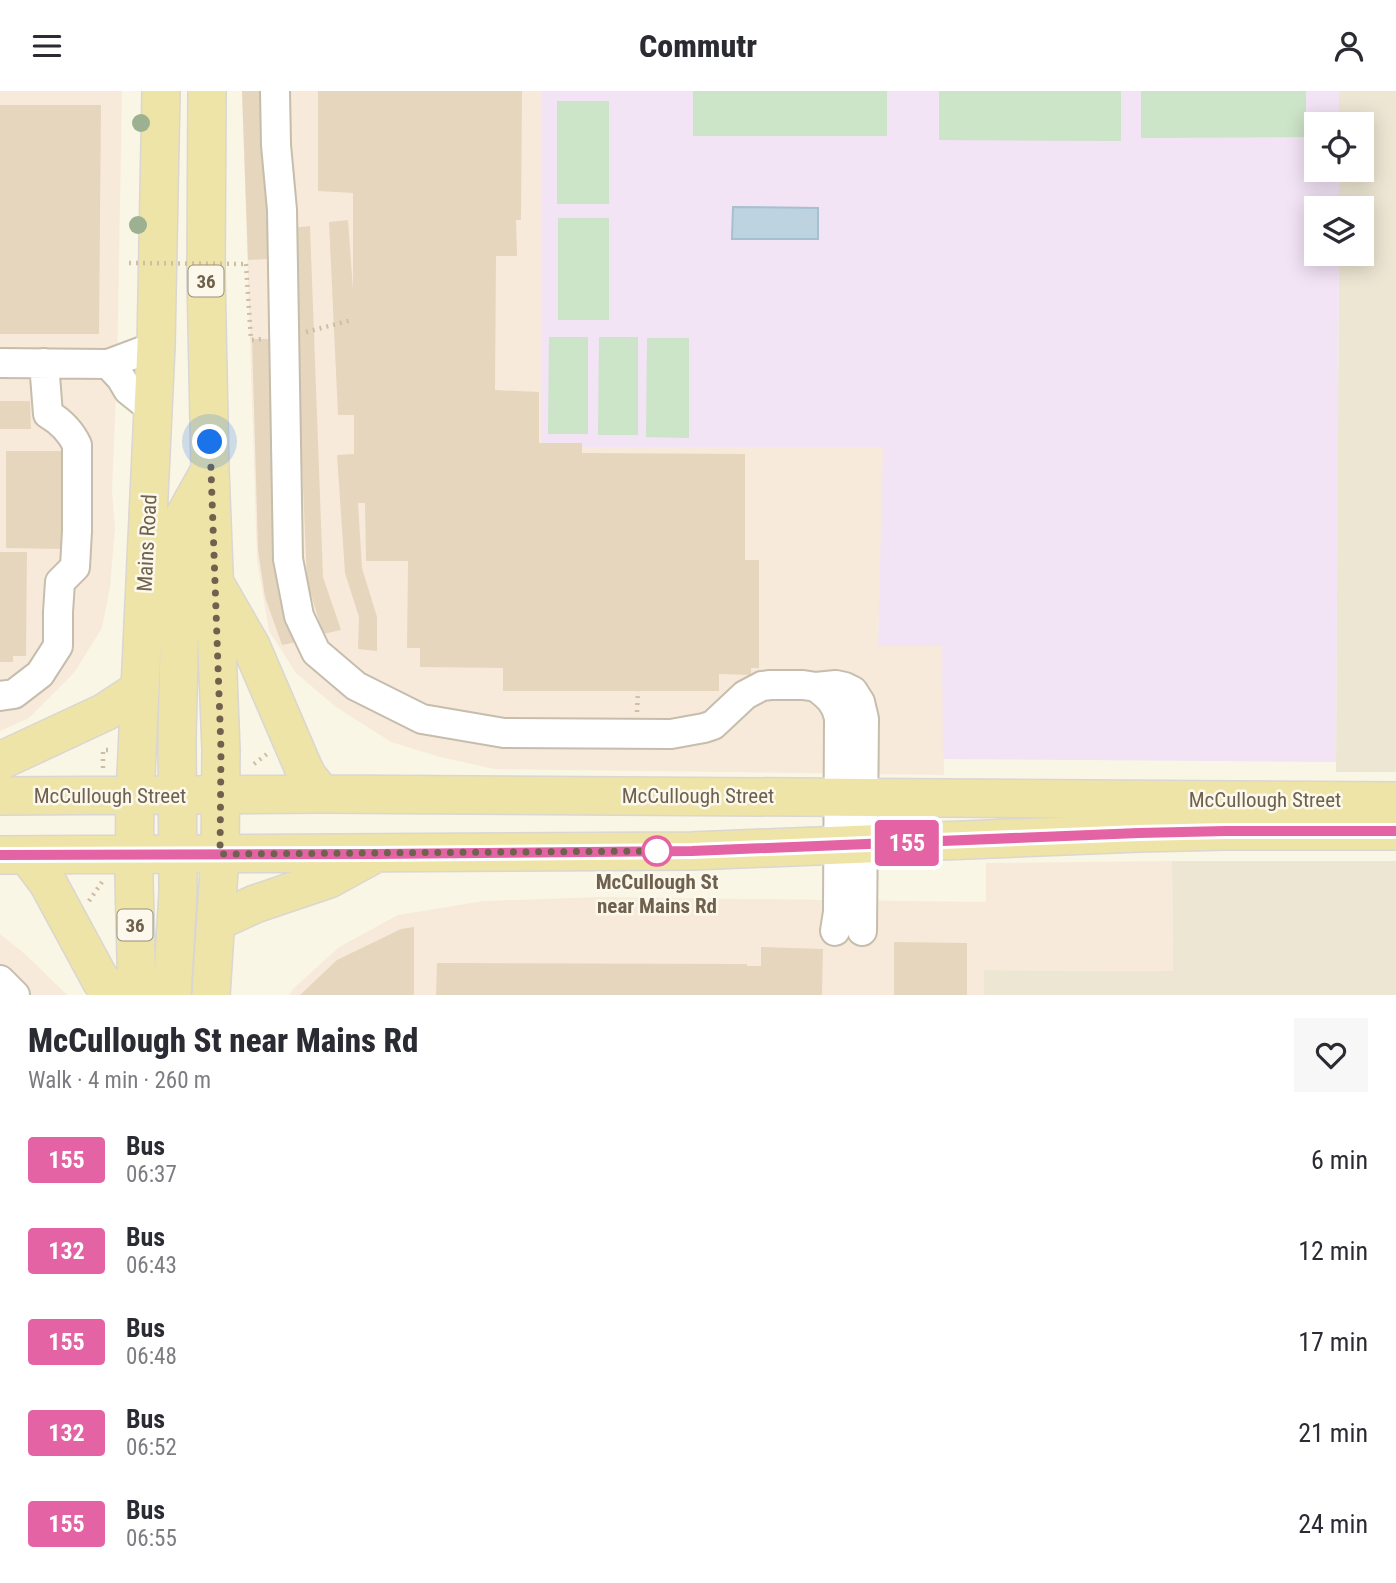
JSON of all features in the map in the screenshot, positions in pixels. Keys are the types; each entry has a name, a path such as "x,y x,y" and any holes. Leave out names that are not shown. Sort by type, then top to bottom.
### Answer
{"main road":[{"name":"Mains Road","path":"137,995 135,796 156,346 161,91"},
{"name":"36","path":"207,91 206,275 210,470 221,750 220,854 211,995"},
{"path":"172,995 177,903 182,520 210,470"},
{"path":"215,583 251,646 308,777 322,794"},
{"path":"0,761 105,712 140,689"},
{"name":"McCullough Street","path":"0,796 322,794 1396,800"},
{"name":"McCullough Street","path":"14,855 692,851 1139,833 1396,831"},
{"path":"216,922 256,904 329,880 375,854"},
{"path":"14,855 48,883 101,981 120,995"}],"lane":[{"path":"275,91 276,145 282,210 288,559 299,616 316,652 356,686 422,719 504,733 658,734 691,731 713,725 745,695 762,686 816,687 831,699 839,718 851,797 849,931"},
{"path":"0,363 108,364 156,346"},
{"path":"0,697 14,694 40,674 58,646 60,582 75,567 76,445 73,436 48,414 44,363"},
{"path":"108,364 128,390 153,410"},
{"path":"0,980 15,995"}],"path":[{"path":"129,264 246,264 251,340"},
{"path":"103,776 103,750 112,750"}],"shaded area":[{"path":"0,91 122,91 112,490 115,528 110,587 102,628 74,673 29,718 0,731"},
{"path":"242,91 542,91 542,447 884,447 878,645 942,646 944,775 494,769 391,742 336,707 296,673 269,631 257,560"},
{"path":"542,91 1339,91 1339,112 1304,112 1304,182 1339,182 1339,196 1304,196 1304,266 1339,266 1336,762 943,759 942,646 878,646 883,447 542,447"},
{"path":"1339,91 1396,91 1396,772 1336,772 1339,266 1374,266 1374,196 1339,196 1339,182 1374,182 1374,112 1339,112"},
{"path":"1172,861 1396,861 1396,995 984,995 984,970 1173,971"},
{"path":"1172,861 1173,971 984,970 984,995 289,995 339,947 398,915 483,901 599,897 986,902 986,863"},
{"path":"0,934 25,954 67,995 0,995"}],"green space":[{"path":"693,91 887,91 887,136 693,136"},
{"path":"939,91 1121,91 1121,141 939,140"},
{"path":"1141,91 1306,91 1304,137 1141,138"},
{"path":"557,101 609,101 609,204 557,204"},
{"path":"558,218 609,218 609,320 558,320"},
{"path":"549,337 588,337 588,434 548,434"},
{"path":"599,337 638,337 638,435 598,435"},
{"path":"647,338 689,338 689,438 646,437"}],"water":[{"path":"733,207 818,208 818,239 732,239"}],"building":[{"path":"242,91 260,91 269,259 248,260"},
{"path":"318,91 522,91 521,220 516,220 517,256 496,256 495,390 539,392 539,443 582,443 582,453 745,454 745,560 759,560 759,668 751,668 751,675 719,674 719,691 503,691 503,668 420,667 420,648 407,648 408,561 366,561 365,503 358,503 362,568 377,617 377,651 358,649 359,617 345,573 337,455 354,454 354,415 338,415 329,222 348,220 353,290 353,193 318,191"},
{"path":"0,105 101,105 99,334 0,334"},
{"path":"310,226 323,577 341,630 323,634 307,581 292,228"},
{"path":"252,339 272,339 301,641 282,645 265,597 258,550"},
{"path":"0,401 30,401 31,429 0,429"},
{"path":"6,451 63,451 63,549 6,548"},
{"path":"0,552 27,552 26,656 13,656 13,662 0,662"},
{"path":"414,927 414,995 300,995 337,960 401,929"},
{"path":"894,942 967,943 967,995 894,995"},
{"path":"761,947 823,949 822,995 436,995 437,963 761,966"}],"bus line":[{"name":"155","path":"0,855 692,851 1139,833 1396,831"}],"place":[{"name":"McCullough St near Mains Rd","path":"657,851"}],"route":[{"path":"210,442 221,750 220,854 665,851 657,851"}]}
